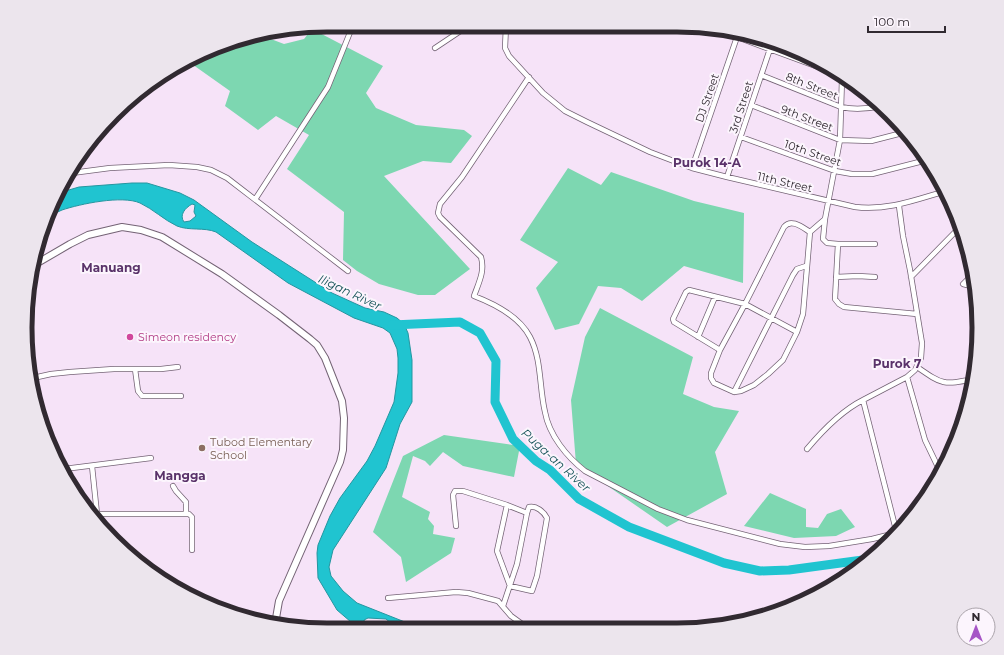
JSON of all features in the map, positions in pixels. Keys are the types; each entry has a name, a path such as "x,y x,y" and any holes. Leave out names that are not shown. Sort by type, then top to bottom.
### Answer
{"street":[{"path":"256,198 328,87 350,32"},
{"path":"435,48 459,32"},
{"name":"11th Street","path":"506,32 505,48 509,56 543,93 565,111 614,136 692,168 855,208 867,209 899,206 940,193"},
{"name":"DJ Street","path":"692,168 737,39"},
{"path":"753,42 770,50 812,65"},
{"name":"3rd Street","path":"727,177 750,105 770,50"},
{"name":"8th Street","path":"761,75 841,107 859,110 873,107"},
{"path":"529,77 462,177 440,204 438,213 440,217 481,257 483,273 474,296 494,304 516,320 530,336 538,360 545,412 556,439 567,454 585,471 658,509 687,520 780,544 805,547 829,546 886,535"},
{"path":"842,83 840,140 828,201 823,239 827,243 875,244"},
{"name":"9th Street","path":"750,105 840,140 871,140 899,134"},
{"name":"10th Street","path":"741,137 835,171 852,174 872,174 921,162"},
{"path":"76,172 110,168 162,166 197,167 211,170 227,178 256,198 348,271"},
{"path":"807,449 841,414 863,400 908,377 917,367 921,358 922,350 917,314 899,206"},
{"path":"810,232 794,223 786,225 720,350 711,373 711,378 714,383 734,392 741,391 754,385 783,360 797,332 803,314 810,232 825,220"},
{"path":"40,262 88,235 122,227 141,230 162,237 222,274 279,315 317,345 325,358 342,401 344,418 343,450 340,462 279,601 276,618"},
{"path":"911,277 956,232"},
{"path":"838,244 835,299 839,304 844,307 917,314"},
{"path":"734,392 793,275 797,269 806,266"},
{"path":"836,277 875,277"},
{"path":"968,280 963,284 968,285"},
{"path":"720,350 676,325 674,322 673,319 686,292 689,290 745,304 797,332"},
{"path":"698,337 715,297"},
{"path":"37,377 70,372 162,369 178,366"},
{"path":"917,367 937,381 943,383 967,380"},
{"path":"135,369 138,391 142,396 181,396"},
{"path":"908,377 925,440 937,465"},
{"path":"863,400 896,525"},
{"path":"68,469 151,458"},
{"path":"92,466 95,509"},
{"path":"173,486 186,502 186,514"},
{"path":"456,526 453,495 455,491 463,491 527,513"},
{"path":"507,505 498,551 510,586"},
{"path":"503,606 517,564 527,513 529,507 534,506 547,518 537,576 532,592 510,586"},
{"path":"99,514 189,514 192,517 192,550"},
{"path":"388,598 456,592 468,593 492,598 498,601 511,616 521,623"}],"green space":[{"path":"319,32 383,66 366,93 376,108 416,125 464,130 472,136 451,163 423,161 384,176 470,269 435,295 418,295 379,284 357,271 343,260 344,212 287,169 309,135 276,116 258,130 225,106 230,91 193,65 214,54 251,42 269,38 284,44 304,39 309,33"},
{"path":"568,168 601,185 611,172 694,201 744,213 743,283 684,266 642,301 621,288 598,286 579,324 555,330 536,288 558,262 520,240"},
{"path":"600,308 693,357 683,394 714,407 739,411 715,452 727,494 667,527 576,464 571,400 585,337"},
{"path":"444,435 520,446 514,477 463,466 443,452 430,466 425,461 413,456 402,497 430,512 428,519 434,526 433,534 455,538 451,553 406,582 401,557 373,532 403,456"},
{"path":"770,493 806,509 806,527 818,528 827,514 841,509 855,527 836,536 794,538 744,526"}],"water":[{"path":"147,183 180,193 194,200 252,242 332,293 365,308 384,312 397,318 404,324 408,333 412,360 412,402 400,424 386,468 333,550 329,567 331,576 343,591 357,603 407,623 391,623 386,619 368,618 364,620 365,623 353,623 337,610 318,578 318,545 330,516 340,498 367,461 394,402 398,373 398,358 397,349 390,333 383,328 354,318 288,283 216,232 177,226 140,203 123,200 101,201 79,205 62,210 54,215 66,191 79,187","holes":["192,204 195,205 194,212 196,216 190,221 184,222 182,214"]}],"waterway":[{"name":"Puga-an River","path":"392,325 460,322 480,333 496,361 495,402 513,439 536,461 550,470 579,499 629,527 724,563 760,571 789,570 858,561"}],"place":[{"name":"Simeon residency","path":"130,337"},
{"name":"Tubod Elementary School","path":"202,448"}],"district":[{"name":"Purok 14-A","path":"707,162"},
{"name":"Manuang","path":"111,267"},
{"name":"Purok 7","path":"897,363"},
{"name":"Mangga","path":"180,475"}],"water label":[{"name":"Iligan River","path":"350,292"}]}
